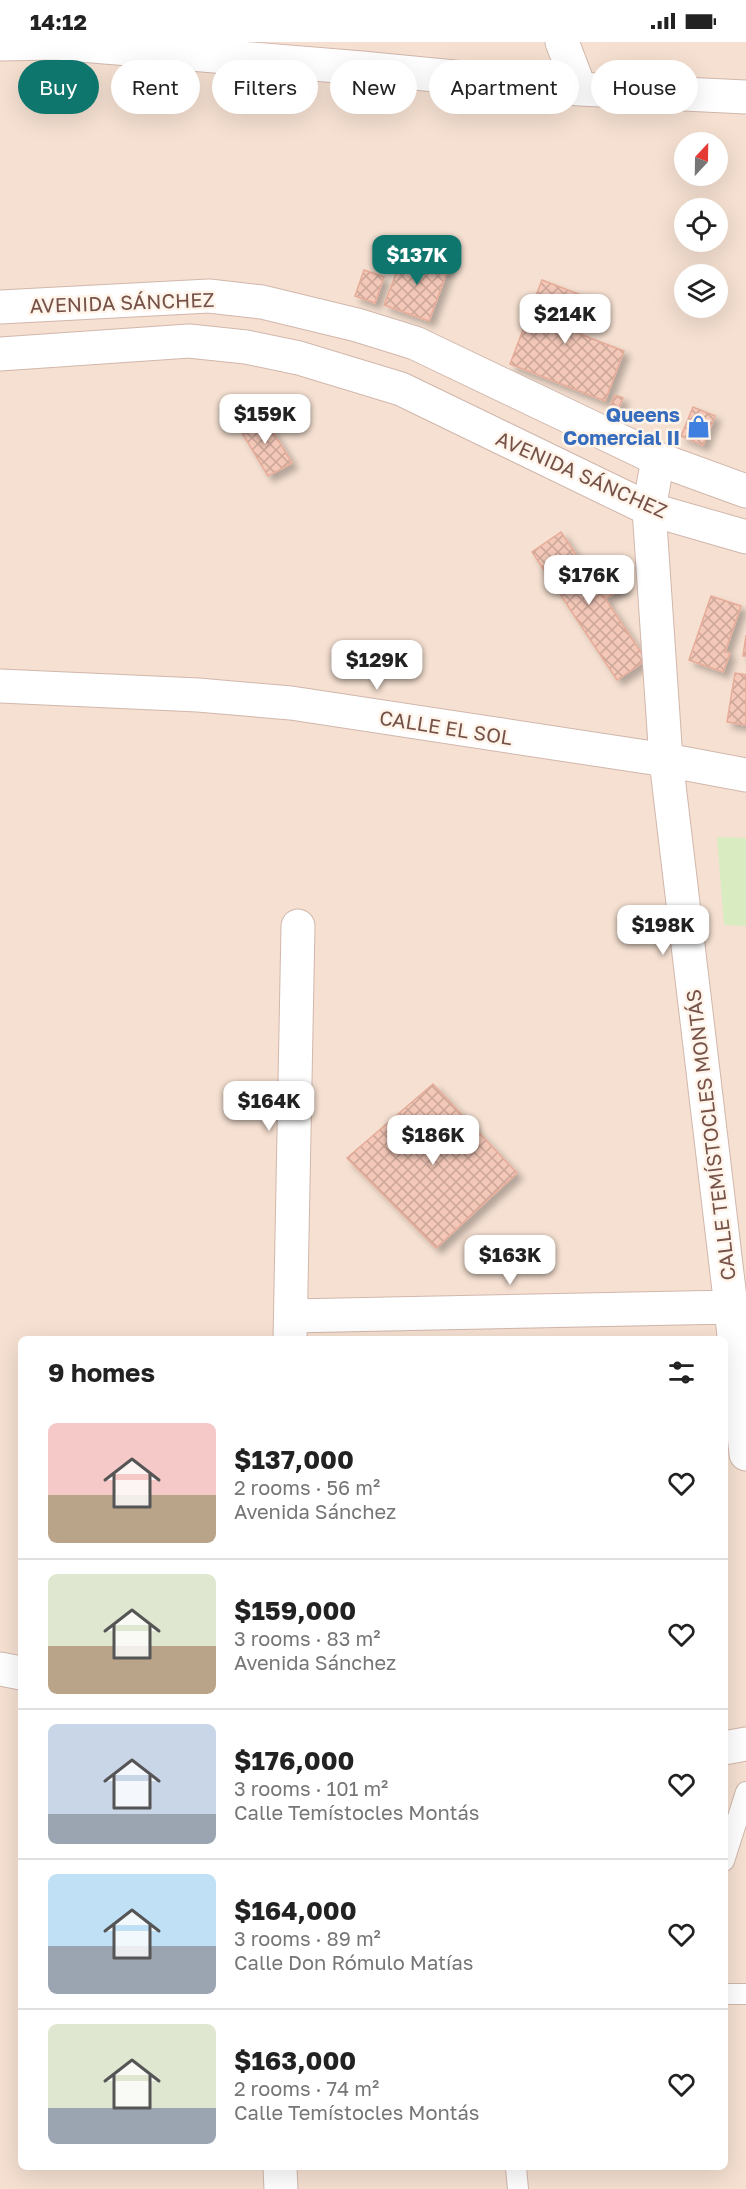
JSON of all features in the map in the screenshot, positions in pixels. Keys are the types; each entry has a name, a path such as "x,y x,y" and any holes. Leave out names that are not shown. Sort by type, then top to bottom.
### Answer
{"street":[{"path":"0,44 57,42 580,89 746,96"},
{"path":"562,42 580,89"},
{"name":"AVENIDA SÁNCHEZ","path":"0,307 209,296 262,302 309,313 415,343 658,459 746,491"},
{"name":"AVENIDA SÁNCHEZ","path":"0,354 189,341 246,347 299,358 401,389 650,509 746,537"},
{"name":"CALLE TEMÍSTOCLES MONTÁS","path":"658,459 650,509 666,760 731,1307 746,1454"},
{"name":"CALLE EL SOL","path":"0,686 198,695 291,703 666,760 746,775"},
{"path":"298,927 291,1328 731,1307"},
{"path":"0,1669 18,1672"},
{"path":"728,1747 746,1744"},
{"path":"280,2170 281,2189"}],"lane":[{"path":"729,1826 746,1792"},
{"path":"728,1994 746,1994"},
{"path":"516,2170 518,2189"}],"shaded area":[{"path":"0,42 746,42 746,2189 0,2189"}],"green space":[{"path":"717,837 746,838 746,926 724,925"}],"building":[{"path":"405,250 449,267 429,321 384,305"},
{"path":"364,270 384,277 375,303 355,296"},
{"path":"542,280 586,297 572,331 624,351 605,401 510,364"},
{"path":"615,395 623,398 619,407 611,404"},
{"name":"Queens Comercial II","path":"693,407 715,416 703,445 681,436"},
{"path":"262,414 292,463 268,476 239,428"},
{"path":"561,532 646,660 617,680 532,552"},
{"path":"605,558 624,588 605,599 586,569"},
{"path":"711,596 741,606 725,652 730,653 723,672 689,660"},
{"path":"746,635 746,656 743,656"},
{"path":"735,673 746,675 746,725 727,722"},
{"path":"433,1084 517,1173 436,1248 347,1158"}],"place":[{"name":"Queens Comercial II","path":"698,426"}]}
